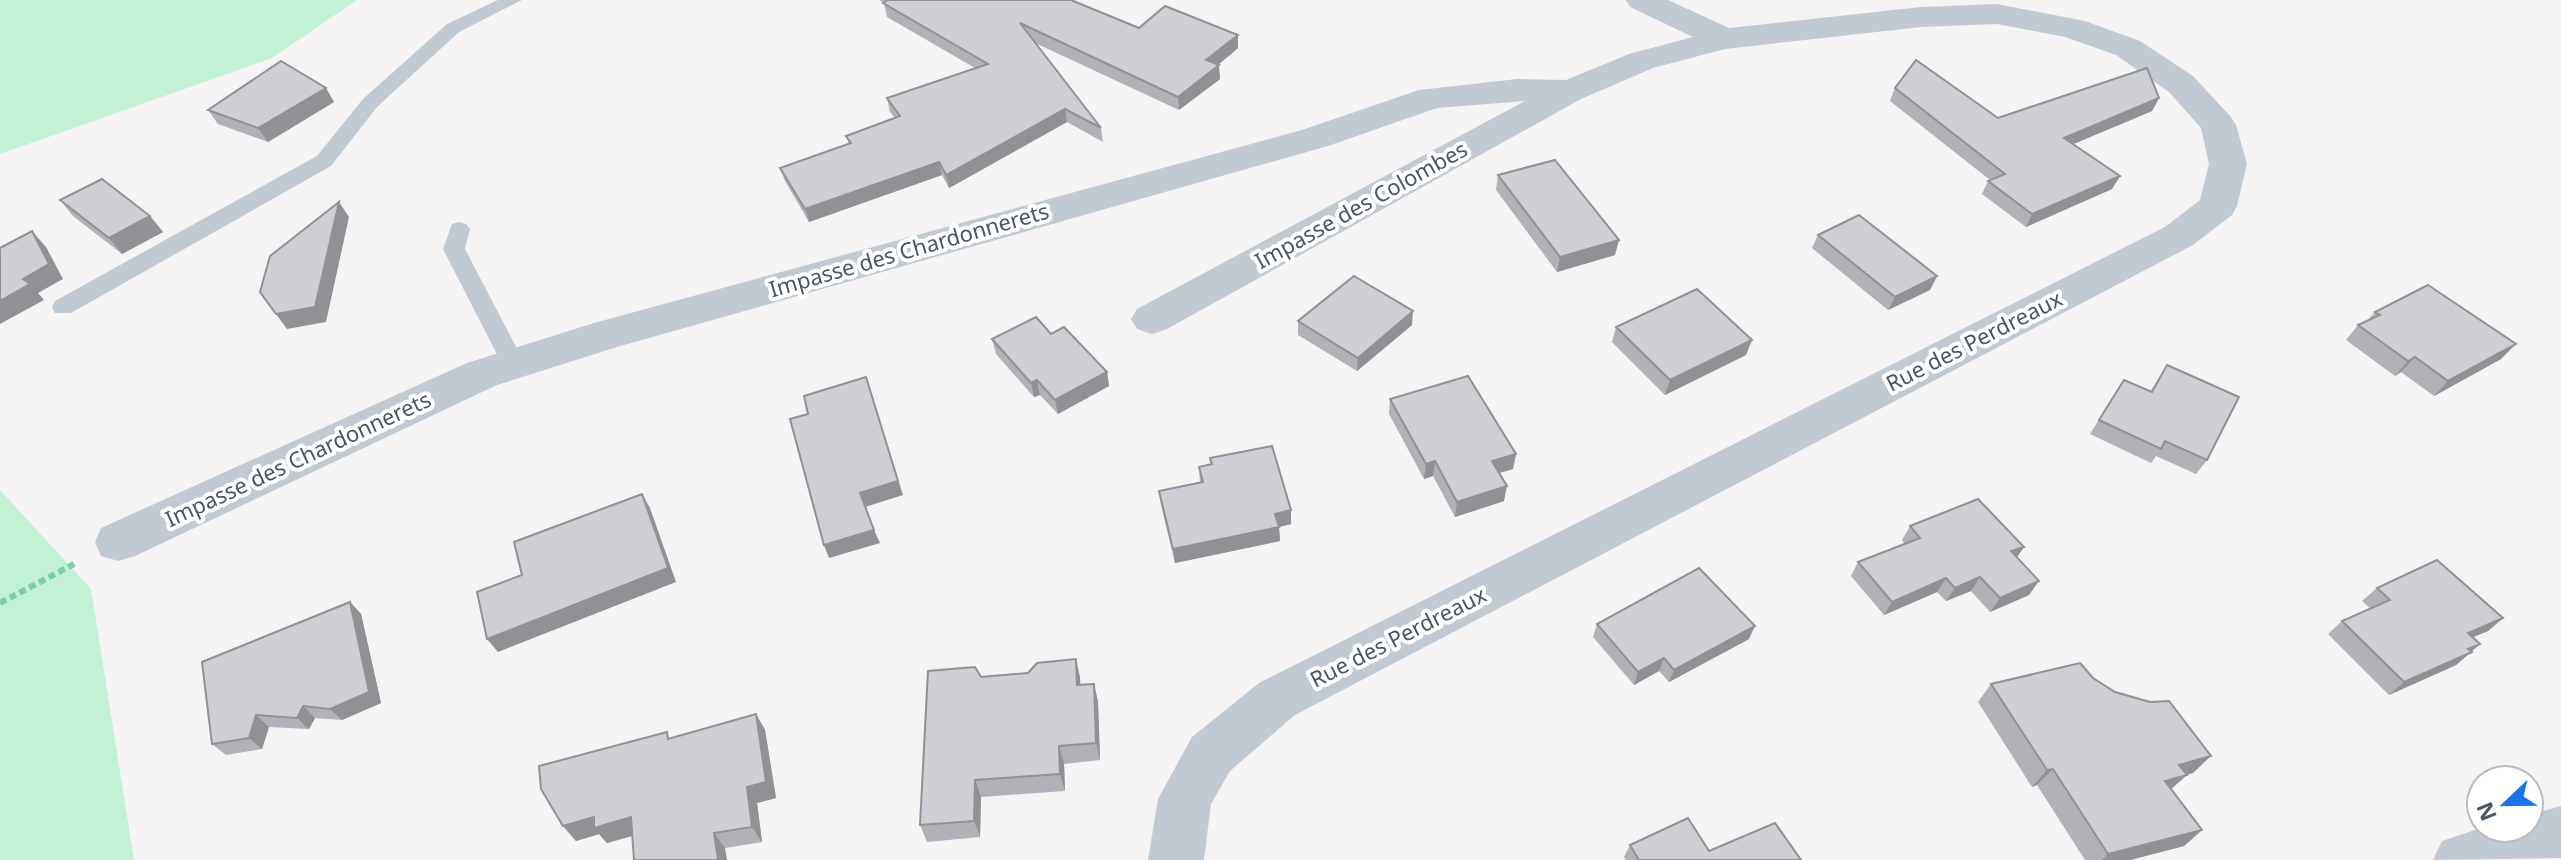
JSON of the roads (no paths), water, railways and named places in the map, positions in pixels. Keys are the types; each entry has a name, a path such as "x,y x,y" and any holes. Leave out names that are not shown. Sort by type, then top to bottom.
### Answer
{"street":[{"path":"1642,0 1724,39"},
{"name":"Rue des Perdreaux","path":"1176,860 1185,799 1211,754 1277,699 2179,236 2218,206 2228,164 2218,125 2181,84 2128,48 2073,28 1997,14 1921,17 1724,39"},
{"name":"Impasse des Chardonnerets","path":"118,542 482,374 513,364 609,334 1315,138 1432,98 1517,90 1571,91 1641,61 1724,39"},
{"name":"Impasse des Colombes","path":"1152,319 1571,91"},
{"path":"2461,860 2561,832"}],"lane":[{"path":"63,307 324,161 370,103 453,28 513,0"},
{"path":"459,229 454,249 513,364"}]}
